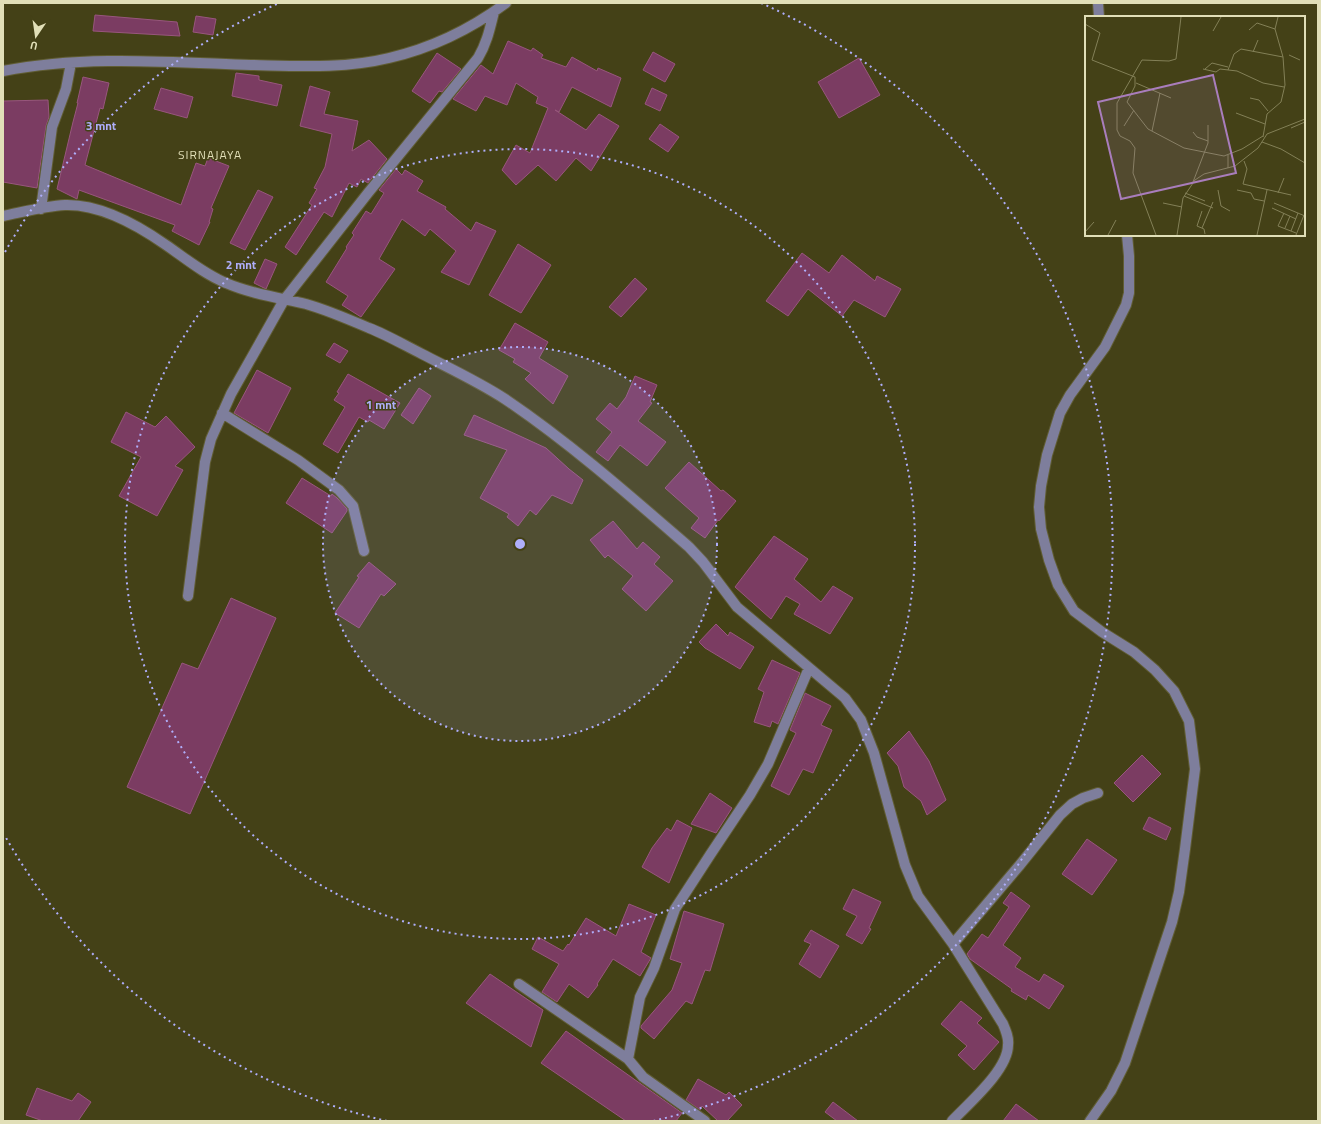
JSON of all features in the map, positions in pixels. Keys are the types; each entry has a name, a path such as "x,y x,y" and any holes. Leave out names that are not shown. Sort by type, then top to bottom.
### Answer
{"street":[{"path":"3,71 46,64 128,60 305,67 353,64 389,58 442,41 467,29 506,3"},
{"path":"1098,3 1100,16"},
{"path":"188,596 205,462 211,439 231,394 284,300 368,193 478,58 488,37 494,12"},
{"path":"41,209 52,127 66,89 71,63"},
{"path":"3,216 65,205 92,209 116,217 138,227 211,276 226,284 308,305 371,328 443,364 503,398 579,453 689,547 703,562 737,607 845,698 861,720 874,753 906,865 918,896 953,944 1003,1024 1007,1034 1008,1045 1004,1063 997,1073 952,1121"},
{"path":"1090,1121 1112,1091 1125,1063 1172,922 1186,850 1195,769 1189,721 1174,691 1155,670 1139,657 1074,611 1058,585 1048,560 1041,529 1041,486 1047,455 1060,413 1070,395 1105,347 1126,305 1129,286 1127,236"},
{"path":"222,413 298,460 339,490 353,506 364,551"},
{"path":"628,1059 640,997 654,968 675,909 750,796 768,764 809,668"},
{"path":"953,944 1060,815 1072,804 1083,798 1098,793"},
{"path":"519,984 628,1059 643,1077 705,1121"}],"building":[{"path":"95,15 177,22 180,36 93,31"},
{"path":"196,16 216,19 213,35 193,32"},
{"path":"508,41 531,51 533,48 543,55 541,58 566,67 572,57 597,71 598,68 621,78 611,107 572,87 559,112 555,110 586,130 599,114 619,126 591,171 576,158 556,181 538,165 516,185 502,170 516,145 530,153 548,108 536,103 538,97 516,83 507,105 485,96 476,111 453,99 481,65 493,74"},
{"path":"653,52 675,64 665,82 643,70"},
{"path":"437,53 461,69 442,92 439,91 430,103 412,91"},
{"path":"859,58 880,95 839,118 818,82"},
{"path":"236,73 259,76 259,80 282,85 277,106 232,96"},
{"path":"83,77 109,83 103,109 100,108 85,165 181,205 196,163 205,166 208,158 229,166 211,208 213,209 210,222 199,245 172,231 175,225 79,190 77,199 57,189"},
{"path":"310,86 330,92 324,114 358,121 352,151 369,140 387,159 368,183 361,179 357,187 349,183 332,217 324,212 296,255 285,247 312,205 309,203 317,189 314,188 325,167 332,134 300,126"},
{"path":"161,88 193,97 187,118 154,109"},
{"path":"652,88 667,95 660,111 645,104"},
{"path":"48,100 49,117 46,126 37,188 3,182 3,101"},
{"path":"660,124 679,137 668,152 649,139"},
{"path":"396,169 402,175 405,170 423,181 417,191 446,207 445,209 471,231 476,222 496,231 469,285 441,272 456,251 430,229 425,236 402,219 379,259 395,269 361,317 342,305 348,296 326,282 354,235 352,233 366,211 371,214 384,193 379,190"},
{"path":"258,190 273,197 245,250 230,243"},
{"path":"518,244 551,265 521,313 489,295"},
{"path":"802,253 829,273 842,255 875,281 877,276 901,289 885,317 854,300 842,316 808,289 788,316 766,301"},
{"path":"265,259 277,264 266,289 254,283"},
{"path":"635,278 647,289 621,317 609,307"},
{"path":"515,323 548,342 539,358 568,376 553,404 525,379 531,373 513,362 515,359 499,350"},
{"path":"334,343 348,351 340,363 326,355"},
{"path":"257,370 291,388 268,433 234,413"},
{"path":"348,374 400,403 384,429 369,420 368,422 359,417 338,453 323,444 345,407 334,400"},
{"path":"635,376 657,385 650,402 652,403 638,421 666,442 647,466 620,445 608,461 596,452 612,432 596,419 610,403 617,409 626,397"},
{"path":"419,388 431,396 413,424 401,415"},
{"path":"126,412 155,427 166,416 195,447 175,466 183,470 157,516 119,496 141,457 111,442"},
{"path":"474,415 546,448 583,480 572,504 552,495 536,515 530,510 518,526 507,517 509,514 480,498 507,450 464,435"},
{"path":"689,462 721,491 723,490 736,501 719,521 718,520 705,538 691,528 699,518 665,488"},
{"path":"302,478 331,496 332,494 347,509 332,533 286,503"},
{"path":"613,521 637,549 643,542 660,557 654,564 673,581 646,611 622,589 633,576 608,555 605,558 590,540"},
{"path":"774,536 808,559 794,579 821,602 833,586 853,598 830,634 794,614 800,604 786,596 771,619 735,587"},
{"path":"369,562 396,584 384,596 381,594 359,628 335,613 359,577 357,576"},
{"path":"231,598 276,618 190,814 127,787 182,663 198,669"},
{"path":"716,624 728,636 730,632 754,647 740,669 705,648 699,642"},
{"path":"772,660 800,673 778,724 772,721 770,727 754,722 764,692 758,689"},
{"path":"805,693 831,706 821,725 832,730 813,773 803,769 789,795 771,786 796,733 790,730"},
{"path":"909,731 929,761 946,800 927,815 921,801 904,787 898,766 887,753"},
{"path":"1142,755 1161,774 1133,802 1114,783"},
{"path":"710,793 732,808 716,833 691,824"},
{"path":"1149,817 1171,828 1166,840 1143,829"},
{"path":"677,820 692,828 669,883 642,867 652,848 667,828 671,831"},
{"path":"1087,839 1117,860 1092,895 1062,874"},
{"path":"853,889 881,902 869,928 871,929 862,944 846,935 857,916 843,909"},
{"path":"1011,892 1030,906 1003,945 1021,958 1015,967 1039,982 1044,974 1064,986 1049,1009 1028,995 1026,1000 1011,991 1012,989 970,959 967,954 982,934 988,938 1009,907 1003,903"},
{"path":"629,904 656,915 641,952 651,958 640,976 613,959 597,984 598,985 588,998 569,984 557,1002 542,992 559,964 532,949 538,937 563,951 568,944 569,945 586,918 616,936"},
{"path":"684,911 724,924 710,971 705,970 692,1004 686,1001 654,1039 641,1028 641,1026 672,990 682,963 670,959"},
{"path":"811,930 839,946 820,978 799,964 811,944 804,941"},
{"path":"490,974 543,1010 531,1047 466,1003"},
{"path":"961,1001 982,1018 977,1023 999,1042 974,1070 958,1055 967,1046 941,1024"},
{"path":"566,1031 682,1113 676,1121 626,1121 541,1063"},
{"path":"698,1079 726,1095 729,1092 742,1105 727,1121 718,1121 702,1106 700,1110 686,1100"},
{"path":"37,1088 72,1101 78,1093 91,1102 78,1121 43,1121 26,1115"},
{"path":"833,1102 858,1121 837,1121 825,1112"},
{"path":"1016,1104 1039,1121 1003,1121"}],"district":[{"name":"SIRNAJAYA","path":"210,154"}]}
